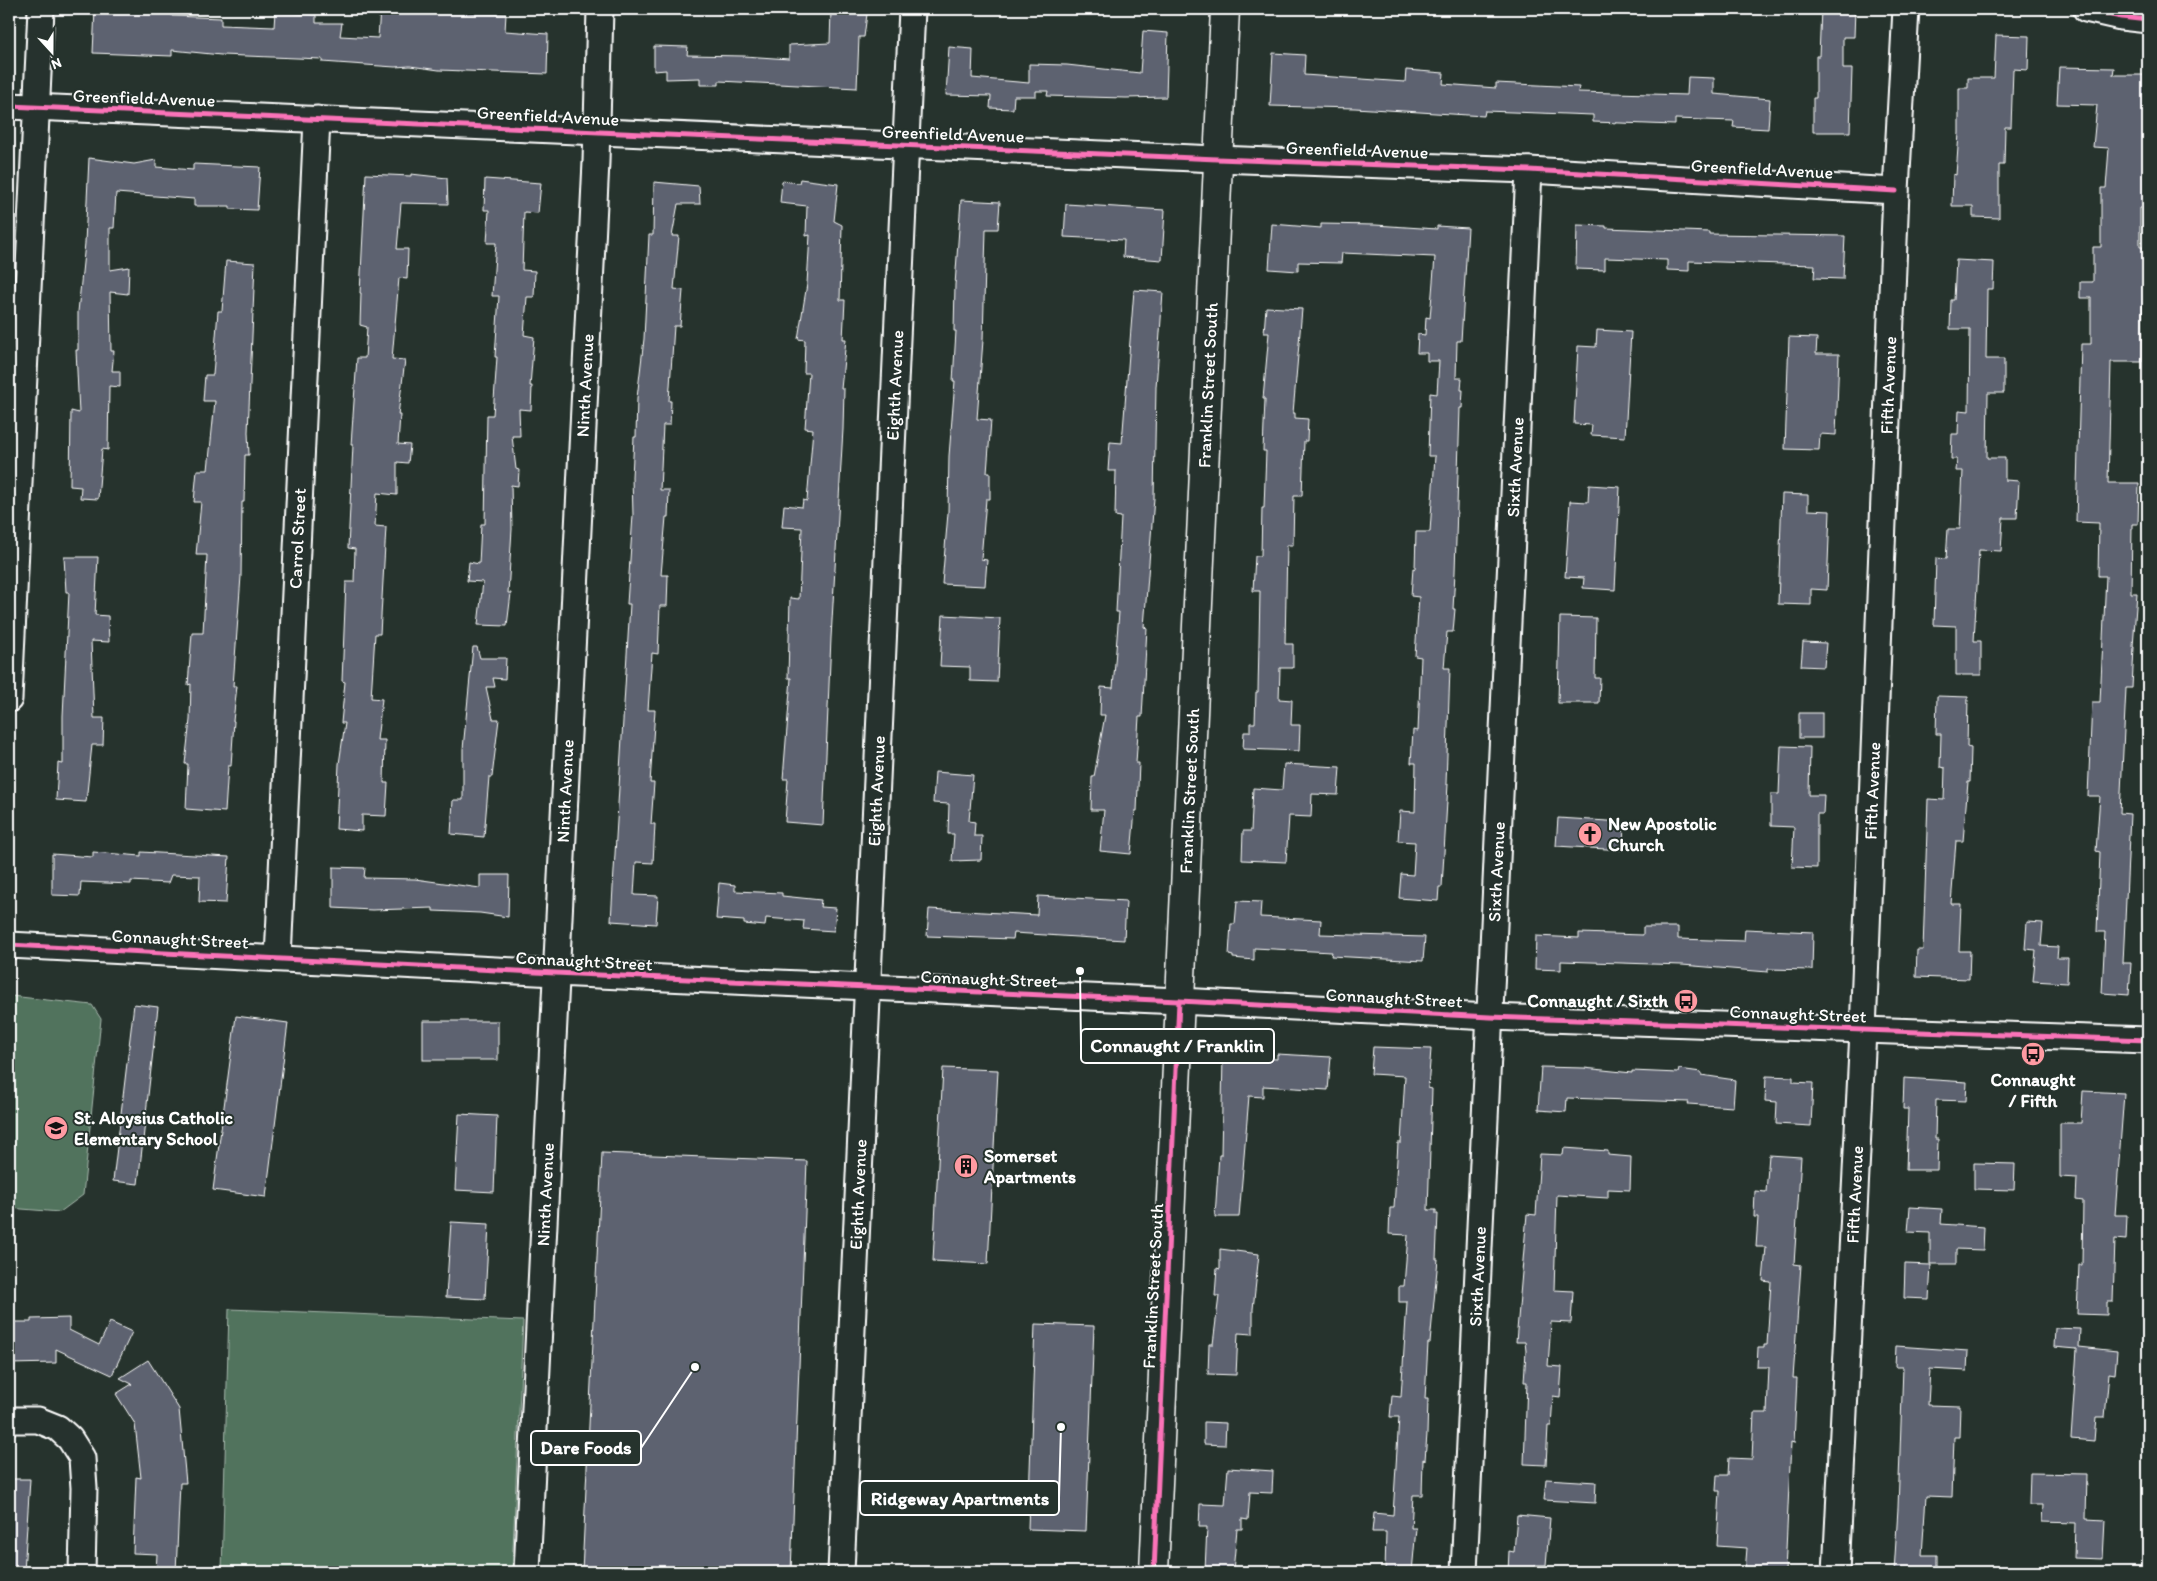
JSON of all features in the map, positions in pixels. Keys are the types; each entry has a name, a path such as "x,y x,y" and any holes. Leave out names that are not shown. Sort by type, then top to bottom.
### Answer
{"street":[{"path":"9,699 41,9"},
{"name":"Ninth Avenue","path":"527,1572 597,132 600,9"},
{"name":"Eighth Avenue","path":"841,1572 912,9"},
{"name":"Franklin Street South","path":"1154,1572 1224,9"},
{"name":"Fifth Avenue","path":"1836,1572 1863,1031 1896,191 1906,9"},
{"path":"2086,9 2120,17 2148,20"},
{"name":"Greenfield Avenue","path":"9,106 1217,159 1529,170 1896,191"},
{"name":"Carrol Street","path":"278,958 317,119"},
{"name":"Sixth Avenue","path":"1464,1572 1529,170"},
{"name":"Connaught Street","path":"9,945 1490,1017 2148,1040"},
{"path":"9,1420 38,1420 58,1428 70,1439 82,1458 84,1488 82,1572"}],"green space":[{"path":"11,996 92,1005 101,1019 83,1195 60,1212 9,1208 9,998"},
{"path":"229,1309 523,1321 512,1572 222,1572"}],"building":[{"path":"95,9 172,12 172,16 221,18 221,25 274,27 275,12 316,15 316,23 342,23 340,36 378,38 380,9 441,9 441,12 506,14 505,31 548,34 547,74 439,70 410,66 395,67 322,62 322,59 221,55 172,50 172,56 93,53"},
{"path":"831,9 848,9 848,13 867,14 864,37 859,37 857,88 719,81 719,85 700,85 700,78 666,79 666,70 654,71 654,46 688,47 687,55 789,59 789,45 830,43"},
{"path":"1821,9 1855,9 1854,37 1843,37 1843,69 1852,69 1850,132 1813,132 1813,98 1816,98 1816,56 1819,56"},
{"path":"1143,31 1168,33 1166,97 1047,96 1048,91 1036,91 1036,96 1014,96 1013,109 990,108 991,96 946,95 949,47 973,49 972,78 1029,83 1029,64 1067,65 1140,73"},
{"path":"1996,35 2029,36 2028,70 2013,69 2011,127 2005,127 2004,165 1999,165 1999,218 1973,217 1973,206 1952,206 1953,174 1956,175 1959,133 1959,88 1968,88 1968,78 1994,78"},
{"path":"1273,53 1305,55 1304,75 1405,82 1406,70 1444,73 1443,84 1496,88 1496,83 1579,87 1578,92 1687,95 1688,77 1714,78 1714,94 1770,99 1768,129 1733,127 1734,121 1675,119 1675,125 1593,122 1593,115 1485,111 1484,116 1355,108 1270,106"},
{"path":"2059,67 2114,68 2113,75 2148,75 2148,154 2146,180 2148,180 2148,208 2140,208 2140,247 2143,247 2142,362 2111,362 2108,483 2139,483 2138,524 2132,524 2131,593 2137,593 2132,688 2126,688 2120,813 2130,814 2123,963 2131,963 2129,995 2102,993 2105,932 2097,932 2100,852 2096,851 2100,796 2088,796 2092,702 2100,702 2106,576 2098,576 2099,523 2076,522 2081,344 2091,344 2091,298 2080,298 2080,282 2093,282 2093,247 2101,247 2101,188 2106,188 2109,148 2093,147 2097,105 2057,104"},
{"path":"89,158 134,164 156,160 156,167 193,170 193,164 260,167 257,210 230,209 230,206 194,206 194,199 116,193 114,228 110,228 110,270 129,267 128,294 110,292 111,351 114,351 112,371 120,371 120,387 109,386 108,450 102,449 98,499 80,498 81,487 70,486 71,411 79,413 76,350 78,350 78,312 85,243"},
{"path":"366,174 411,176 411,174 447,178 448,204 401,203 397,249 408,249 407,279 399,278 392,359 405,360 398,415 400,415 398,444 410,445 408,463 397,462 397,495 377,493 375,526 386,527 380,634 375,634 371,698 382,699 377,740 385,740 384,783 388,783 386,816 362,815 362,831 336,829 339,764 345,723 341,723 345,682 342,681 346,582 354,582 355,549 348,548 353,445 351,445 357,358 365,358 367,327 360,325"},
{"path":"485,179 541,183 538,213 524,212 522,270 535,271 534,297 527,297 524,335 534,337 530,386 532,386 531,410 519,409 520,436 512,436 516,469 519,470 518,486 511,485 512,529 508,593 511,593 507,626 478,625 483,582 467,581 469,562 479,564 481,524 485,524 487,415 493,415 497,357 495,357 499,296 492,296 496,243 487,243 489,210 484,210"},
{"path":"800,179 838,184 834,221 842,225 840,300 845,300 843,339 846,339 841,389 844,389 843,429 823,825 785,822 788,779 783,779 791,678 788,678 790,598 799,599 802,528 782,527 784,505 802,507 803,500 807,501 813,429 805,428 809,373 804,373 805,340 798,339 807,284 810,235 806,236 807,206 780,203 782,181 799,183"},
{"path":"654,182 699,186 700,204 678,204 672,236 679,236 674,289 683,290 680,326 674,326 669,401 671,401 670,425 663,425 660,490 669,490 668,517 666,517 661,575 668,575 667,606 660,606 658,654 652,653 648,710 655,710 650,783 654,783 651,824 655,824 653,863 636,862 634,895 658,896 656,924 611,921 630,604 627,604 633,515 634,437 636,437 637,398 644,339 649,235 653,235"},
{"path":"961,200 1000,202 998,229 986,229 983,340 977,419 991,420 987,473 990,473 990,499 986,499 981,559 987,560 985,586 942,584 955,381 953,381 956,331 954,331 955,285"},
{"path":"1066,204 1165,210 1162,260 1123,257 1124,240 1064,237"},
{"path":"1272,224 1321,228 1321,224 1437,229 1437,226 1468,228 1461,341 1457,341 1456,378 1462,378 1461,390 1463,390 1462,408 1460,408 1453,609 1455,609 1453,632 1447,632 1444,668 1450,668 1446,784 1448,784 1442,887 1439,887 1438,901 1399,898 1401,874 1413,875 1415,842 1398,841 1400,811 1415,812 1416,763 1411,763 1413,730 1418,731 1421,657 1415,656 1419,597 1411,596 1413,568 1415,569 1416,532 1430,532 1435,456 1428,456 1430,393 1437,394 1439,361 1427,361 1427,353 1417,353 1418,334 1425,335 1426,317 1430,318 1435,257 1342,253 1341,263 1298,262 1298,271 1269,269"},
{"path":"1577,225 1709,232 1709,234 1845,236 1843,279 1814,278 1815,265 1689,261 1689,271 1667,270 1667,260 1605,258 1605,270 1576,269"},
{"path":"1956,260 1994,262 1993,289 1987,289 1986,359 2004,359 2004,393 1988,393 1987,458 2005,458 2005,480 2019,481 2017,518 2003,518 2001,551 1979,550 1974,641 1981,641 1981,675 1956,675 1956,626 1934,625 1936,558 1946,559 1948,529 1960,529 1963,471 1956,471 1957,459 1951,459 1952,434 1958,434 1959,410 1969,411 1970,329 1950,329 1951,300 1954,300"},
{"path":"226,261 255,263 248,432 249,455 245,455 241,576 233,686 237,686 231,766 228,766 225,812 186,809 188,764 185,764 190,720 191,684 188,685 192,633 203,633 207,555 196,555 201,502 194,502 197,470 208,470 215,401 203,401 205,375 213,375 218,311 222,311"},
{"path":"1134,290 1163,292 1156,387 1154,498 1144,627 1147,628 1142,717 1139,717 1136,763 1139,763 1137,811 1135,811 1131,854 1100,851 1104,810 1091,810 1092,777 1094,777 1105,715 1100,715 1101,687 1113,688 1119,612 1116,612 1121,517 1115,516 1116,471 1108,471 1110,442 1122,443"},
{"path":"1266,307 1302,309 1293,413 1295,413 1295,418 1308,419 1307,441 1304,441 1302,496 1294,496 1293,545 1287,545 1285,644 1293,644 1293,668 1280,668 1279,699 1292,700 1291,725 1300,725 1299,751 1243,749 1244,732 1250,732 1250,723 1255,723 1256,692 1258,692 1260,591 1253,591 1255,556 1261,556 1262,508 1264,508 1266,451 1263,451 1265,399 1263,399 1269,333 1264,333"},
{"path":"1597,330 1631,332 1625,437 1591,435 1592,425 1574,424 1578,346 1596,347"},
{"path":"1789,337 1817,338 1816,354 1839,354 1836,435 1820,434 1819,450 1785,449"},
{"path":"1589,485 1620,487 1615,590 1583,588 1584,578 1565,577 1570,501 1588,502"},
{"path":"1782,494 1808,495 1808,510 1830,511 1827,590 1811,589 1811,605 1778,604"},
{"path":"64,557 98,557 95,615 108,616 109,642 91,641 94,718 104,718 103,745 92,745 86,802 56,800 58,763 63,764 63,716 69,592 66,592"},
{"path":"943,615 1000,618 997,682 970,681 970,667 940,666"},
{"path":"1560,617 1596,618 1595,678 1600,678 1599,703 1558,703"},
{"path":"1803,642 1826,643 1824,667 1801,666"},
{"path":"473,647 477,647 480,658 506,658 505,679 493,678 495,687 486,687 493,719 499,719 492,777 489,777 484,837 451,834 453,800 463,800 463,749"},
{"path":"1937,696 1968,697 1967,747 1971,748 1970,782 1968,782 1963,841 1956,841 1951,904 1961,904 1959,951 1970,951 1969,979 1916,977 1917,950 1923,950 1928,799 1944,800 1945,768 1940,767 1941,734 1936,734"},
{"path":"1799,713 1822,713 1822,738 1799,738"},
{"path":"1781,746 1810,747 1809,795 1824,795 1823,814 1817,814 1817,868 1792,867 1794,827 1771,826 1771,794 1779,794"},
{"path":"1284,764 1340,767 1338,795 1312,794 1311,817 1289,816 1286,862 1242,860 1243,831 1251,831 1253,788 1282,790"},
{"path":"935,772 973,775 969,821 975,822 974,836 982,836 981,860 952,861 954,834 948,834 949,804 933,803"},
{"name":"New Apostolic Church","path":"1558,818 1624,822 1623,850 1556,846"},
{"path":"93,852 141,856 141,852 229,857 226,903 199,902 200,876 171,875 168,883 131,881 131,884 81,882 80,896 52,895 52,854 93,857"},
{"path":"333,867 365,868 364,878 415,879 480,888 480,875 509,875 508,917 480,913 433,911 433,908 372,910 333,908"},
{"path":"719,883 735,885 735,891 782,893 782,896 821,900 820,907 836,908 834,931 803,929 804,921 766,918 765,926 744,924 744,921 716,919"},
{"path":"1038,896 1126,901 1124,940 1014,933 1013,939 927,936 929,909 1037,915"},
{"path":"1237,901 1261,902 1260,917 1321,920 1320,934 1425,937 1423,961 1331,956 1332,952 1254,948 1254,960 1233,958 1233,956 1229,955 1231,924 1235,924"},
{"path":"2027,922 2043,923 2041,946 2058,947 2057,958 2068,958 2067,983 2033,981 2036,950 2025,949"},
{"path":"1643,927 1678,927 1678,939 1744,941 1745,929 1813,932 1812,970 1768,969 1768,972 1682,965 1561,961 1561,970 1535,969 1536,936 1579,938 1579,933 1643,935"},
{"path":"134,1004 158,1007 138,1184 113,1181"},
{"path":"236,1016 288,1023 266,1197 213,1190"},
{"path":"423,1021 498,1021 498,1060 423,1060"},
{"path":"1373,1047 1431,1049 1428,1088 1432,1089 1428,1210 1436,1210 1436,1214 1438,1214 1436,1259 1438,1259 1430,1343 1428,1343 1425,1399 1428,1399 1427,1434 1425,1460 1423,1459 1422,1495 1413,1495 1411,1528 1416,1528 1412,1572 1385,1572 1386,1532 1372,1532 1374,1513 1393,1515 1399,1417 1390,1417 1392,1396 1401,1397 1407,1302 1399,1302 1399,1286 1404,1286 1408,1235 1389,1234 1390,1208 1394,1208 1398,1143 1401,1143 1405,1076 1371,1074"},
{"path":"1277,1054 1331,1057 1328,1090 1263,1086 1263,1097 1249,1096 1239,1217 1215,1217 1219,1155 1221,1155 1223,1056 1277,1059"},
{"path":"1541,1067 1584,1068 1632,1073 1632,1071 1678,1073 1679,1069 1701,1072 1701,1075 1735,1080 1733,1107 1688,1104 1689,1102 1567,1098 1566,1112 1538,1110"},
{"name":"Somerset Apartments","path":"943,1068 998,1070 988,1264 933,1261"},
{"path":"1766,1076 1793,1077 1793,1082 1813,1083 1811,1126 1776,1124 1777,1102 1765,1101"},
{"path":"1904,1078 1967,1082 1966,1101 1936,1100 1935,1139 1938,1139 1937,1170 1906,1170 1908,1109 1903,1109"},
{"path":"2083,1091 2124,1093 2115,1215 2127,1215 2126,1240 2115,1239 2113,1302 2107,1302 2107,1315 2077,1314 2079,1265 2082,1265 2083,1201 2076,1200 2077,1178 2060,1177 2060,1123 2081,1123"},
{"path":"459,1114 497,1116 494,1192 455,1190"},
{"path":"1564,1148 1608,1151 1608,1155 1631,1157 1630,1190 1608,1189 1608,1198 1557,1195 1554,1290 1573,1291 1571,1323 1551,1322 1548,1366 1562,1367 1560,1397 1553,1396 1551,1426 1548,1426 1546,1465 1524,1464 1527,1382 1524,1382 1526,1351 1525,1342 1516,1342 1527,1214 1536,1215 1540,1154 1563,1155"},
{"path":"602,1153 807,1161 791,1572 582,1572"},
{"path":"1769,1155 1801,1157 1794,1264 1801,1265 1793,1378 1797,1378 1794,1443 1791,1442 1785,1572 1745,1572 1747,1548 1717,1546 1720,1491 1716,1491 1717,1475 1728,1475 1729,1458 1752,1459 1754,1413 1767,1413 1769,1367 1757,1367 1758,1348 1764,1348 1764,1345 1767,1345 1771,1282 1763,1281 1766,1247 1756,1247 1758,1217 1754,1217 1755,1191 1766,1192"},
{"path":"1974,1163 2015,1164 2014,1190 1974,1189"},
{"path":"1910,1207 1942,1209 1941,1224 1984,1227 1983,1250 1956,1249 1956,1264 1930,1264 1930,1233 1908,1232"},
{"path":"451,1222 489,1224 485,1299 446,1297"},
{"path":"1220,1249 1259,1254 1253,1309 1253,1334 1238,1333 1236,1375 1208,1374 1209,1344 1213,1344 1219,1296 1215,1296 1217,1268 1220,1269"},
{"path":"1905,1264 1931,1265 1929,1299 1904,1298"},
{"path":"69,1318 69,1330 99,1345 110,1322 132,1332 112,1375 56,1349 56,1363 9,1364 9,1322 31,1322 31,1319"},
{"path":"1035,1324 1094,1326 1086,1531 1028,1529"},
{"path":"2055,1328 2080,1329 2079,1347 2117,1351 2115,1374 2109,1373 2105,1417 2096,1417 2094,1441 2071,1439 2077,1349 2054,1347"},
{"path":"1896,1346 1968,1351 1967,1371 1930,1369 1928,1405 1960,1406 1959,1437 1954,1437 1952,1497 1926,1496 1922,1555 1937,1555 1937,1572 1894,1572 1903,1367 1895,1367"},
{"path":"148,1360 179,1409 186,1483 180,1483 176,1572 156,1572 157,1554 133,1553 136,1477 141,1478 135,1424 116,1394 132,1384 120,1378"},
{"path":"1204,1422 1226,1423 1225,1445 1204,1444"},
{"path":"1228,1468 1273,1471 1272,1493 1250,1492 1248,1520 1242,1519 1242,1529 1237,1529 1233,1571 1205,1570 1207,1527 1199,1527 1200,1504 1225,1505"},
{"path":"2030,1473 2087,1474 2086,1519 2105,1520 2103,1559 2074,1558 2075,1523 2042,1522 2043,1505 2029,1505"},
{"path":"9,1479 30,1479 24,1572 9,1572"},
{"path":"1546,1479 1596,1482 1595,1503 1544,1500"},
{"path":"1517,1515 1550,1518 1546,1565 1536,1565 1536,1572 1508,1572 1509,1551 1514,1552"}],"cycle path":[{"path":"2086,9 2121,17 2148,20"},
{"path":"9,106 1217,159 1529,170 1896,191"},
{"path":"9,945 1490,1017 2148,1040"},
{"path":"1154,1572 1179,1001"}],"place":[{"name":"New Apostolic Church","path":"1590,834"},
{"name":"Connaught / Franklin","path":"1080,971"},
{"name":"Connaught / Sixth","path":"1686,1001"},
{"name":"Connaught / Fifth","path":"2033,1054"},
{"name":"St. Aloysius Catholic Elementary School","path":"56,1128"},
{"name":"Somerset Apartments","path":"966,1166"},
{"name":"Dare Foods","path":"695,1367"},
{"name":"Ridgeway Apartments","path":"1061,1427"}]}
